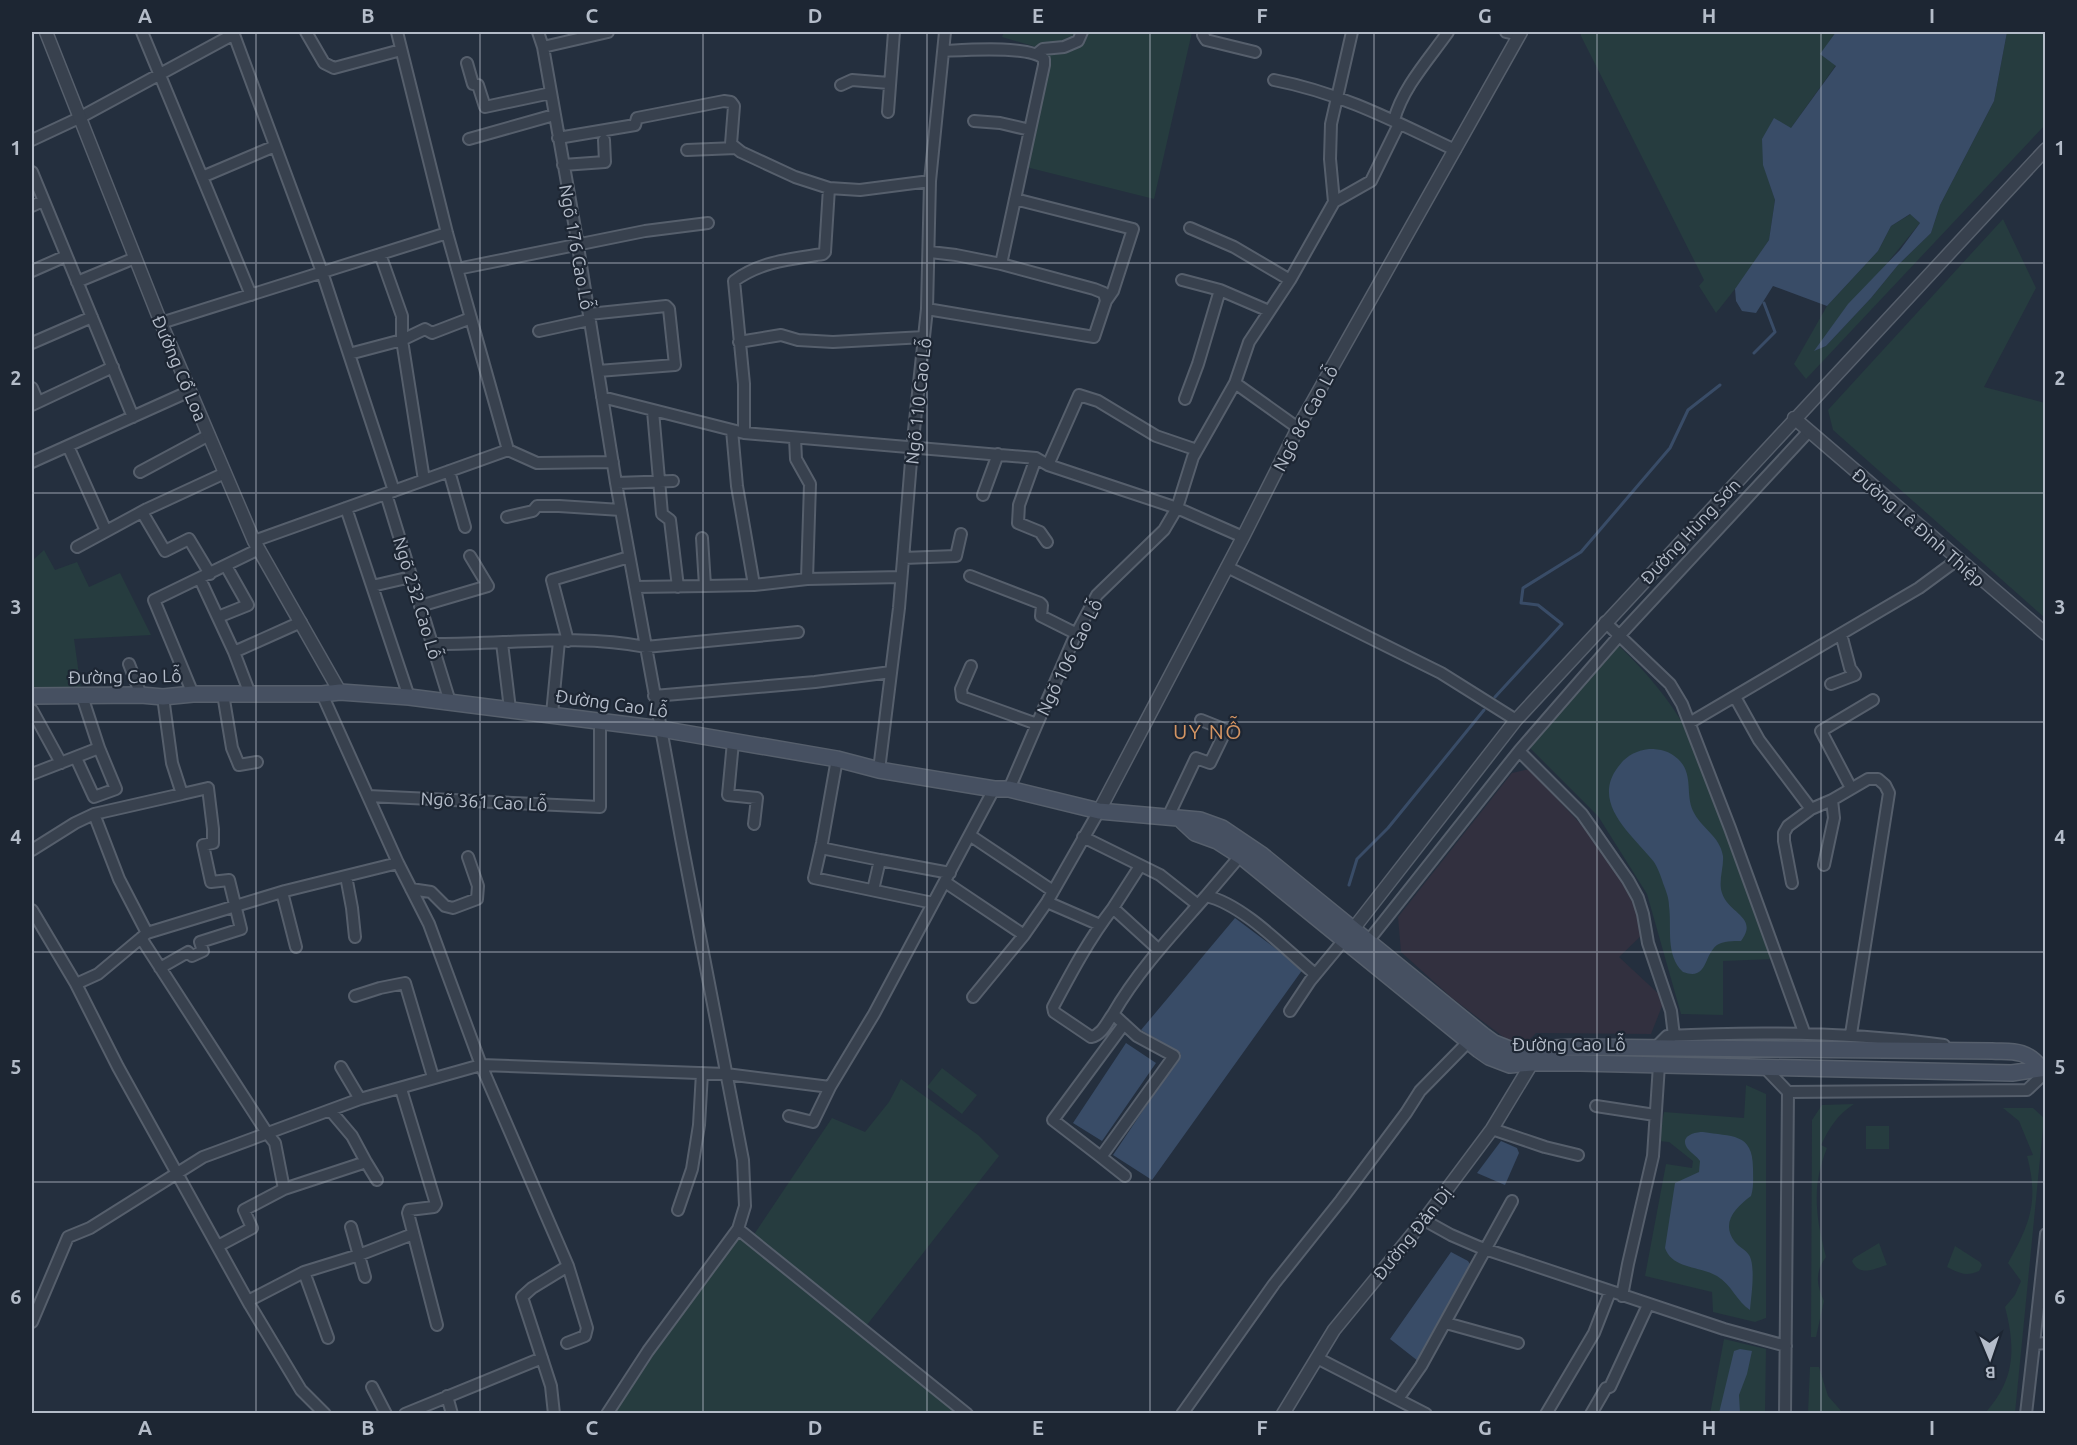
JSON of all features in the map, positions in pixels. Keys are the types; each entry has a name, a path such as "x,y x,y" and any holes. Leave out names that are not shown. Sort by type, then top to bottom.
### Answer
{"main road":[{"name":"Đường Cao Lỗ","path":"32,696 141,695 162,697 193,694 340,692 409,697 661,729 837,759 879,770 1002,789 1099,811 1200,820 1222,828 1243,841 1469,1041 1499,1063 1510,1065 1533,1056 1574,1047 1654,1049 1750,1041 2022,1052 2033,1058 2044,1069"},
{"name":"Đường Cao Lỗ","path":"1174,818 1195,833 1216,841 1240,856 1349,934 1369,940 1494,1043 1512,1050 1533,1056 1659,1065 2012,1072 2044,1069"}],"street":[{"name":"Đường Cổ Loa","path":"46,32 161,323 256,545 340,692"},
{"path":"142,32 251,295"},
{"path":"306,32 324,63 334,68 401,50"},
{"path":"397,32 447,233 508,450"},
{"name":"Ngõ 176 Cao Lỗ","path":"538,32 543,47 578,245 616,483 654,696 743,1160 745,1206 738,1228"},
{"path":"543,47 608,32"},
{"path":"888,112 894,32"},
{"name":"Ngõ 110 Cao Lỗ","path":"879,770 903,558 927,309 930,181 945,32"},
{"path":"1038,53 1043,49 1064,47 1078,41 1083,32"},
{"path":"1204,32 1206,40 1256,52"},
{"path":"1334,202 1330,159 1331,124 1352,32"},
{"path":"1190,228 1234,247 1290,280 1334,202 1371,181 1397,122 1397,109 1417,75 1448,32"},
{"path":"1506,32 1520,33"},
{"path":"32,140 79,118 233,33"},
{"name":"Ngõ 232 Cao Lỗ","path":"233,33 322,272 349,354 390,492 411,576 450,702"},
{"name":"Ngõ 86 Cao Lỗ","path":"1099,811 1298,428 1520,33"},
{"path":"943,51 995,49 1038,53 1044,59 1001,264"},
{"path":"467,63 473,84 478,85 485,107 550,93"},
{"path":"1274,80 1338,96 1455,150"},
{"path":"841,85 852,81 890,83"},
{"path":"558,138 635,125 637,118 724,101 731,102 734,106 731,144 795,177 829,188 860,190 930,181"},
{"path":"469,139 554,115"},
{"path":"974,121 1000,123 1030,130"},
{"path":"563,165 605,162 604,140"},
{"path":"202,177 275,146"},
{"path":"687,150 736,148"},
{"name":"Đường Hùng Sơn","path":"1349,934 1516,720 2046,149"},
{"path":"32,172 133,417"},
{"path":"744,433 744,384 734,281 768,264 785,259 823,254 825,252 829,188"},
{"path":"927,309 1094,337 1106,302 1113,291 1133,229 1015,199"},
{"path":"32,206 43,201"},
{"path":"457,269 645,231 708,223"},
{"path":"161,323 447,233"},
{"path":"930,252 1001,264 1094,289 1104,293 1106,302"},
{"path":"380,254 402,316 402,339 424,480"},
{"path":"32,271 66,256"},
{"path":"77,282 135,258"},
{"path":"1182,280 1220,290 1269,311"},
{"name":"Ngõ 106 Cao Lỗ","path":"789,1116 813,1122 830,1087 874,1014 947,878 1002,789 1037,724 1096,596 1164,530 1177,508 1193,457 1236,383 1249,342 1290,280"},
{"path":"1185,399 1220,290"},
{"path":"539,331 589,317 666,306 669,309 675,365 598,371"},
{"path":"32,343 92,317"},
{"path":"349,354 402,339 425,329 432,333 471,318"},
{"path":"740,342 781,335 798,340 832,342 924,337"},
{"path":"32,388 35,403 113,367"},
{"path":"1236,383 1298,428"},
{"path":"32,462 190,391"},
{"path":"1048,465 1079,395 1098,401 1156,435 1197,450"},
{"path":"602,397 744,433 1036,458 1048,465 1177,508 1243,537"},
{"path":"653,411 662,514 670,520 678,587"},
{"name":"Đường Lê Đình Thiệp","path":"1794,418 2046,634"},
{"path":"732,430 737,486 754,585"},
{"path":"1369,940 1519,751 1620,636 1809,431"},
{"path":"140,472 208,435"},
{"path":"795,438 796,459 810,484 807,579"},
{"path":"68,446 106,531"},
{"path":"193,694 154,600 226,566 256,545 345,508 508,450 537,463 613,462"},
{"path":"983,495 998,454"},
{"path":"1036,458 1019,505 1018,523 1041,532 1047,542"},
{"path":"449,471 465,527"},
{"path":"77,547 142,512 225,472"},
{"path":"616,483 673,481"},
{"path":"507,518 533,511 537,506 621,510"},
{"path":"345,508 409,697"},
{"path":"142,512 165,551 189,539 250,694"},
{"path":"903,558 956,555 961,534"},
{"path":"702,538 705,586"},
{"path":"420,606 488,586 470,556"},
{"path":"552,714 563,641 552,580 629,557"},
{"path":"1691,722 1919,588 1957,560"},
{"path":"218,617 248,605 226,566"},
{"path":"1227,567 1441,673 1516,720"},
{"path":"372,586 411,576"},
{"path":"970,576 1040,603 1042,605 1041,616 1077,634"},
{"path":"635,587 754,585 807,579 901,577"},
{"path":"234,652 301,622"},
{"path":"1605,622 1670,684 1691,722 1804,1032"},
{"path":"432,644 563,641 626,643 646,647 798,632"},
{"path":"1831,684 1855,675 1850,668 1841,634"},
{"path":"502,643 510,709"},
{"path":"129,664 141,695"},
{"path":"971,666 961,689 962,697 1037,724"},
{"path":"654,696 815,682 891,672"},
{"path":"223,694 232,748 239,765 257,762"},
{"path":"322,694 398,863 429,924 481,1065 568,1266 587,1328 585,1336 567,1342"},
{"path":"76,758 94,797 116,789 99,748 82,696"},
{"path":"162,697 172,763 182,794"},
{"path":"1734,697 1759,740 1811,809"},
{"path":"1851,788 1821,731 1873,700"},
{"path":"32,710 61,763"},
{"path":"1174,818 1196,758 1210,763 1226,730 1201,720"},
{"name":"Ngõ 361 Cao Lỗ","path":"368,796 600,807 600,721"},
{"path":"733,742 728,795 757,798 754,825"},
{"path":"32,774 99,748"},
{"path":"1519,751 1582,814 1638,898 1648,942 1671,1011 1674,1035"},
{"path":"837,759 814,878 933,903"},
{"path":"1792,883 1784,833 1788,826 1811,809 1832,800 1868,779 1878,779 1885,785 1889,793 1851,1034"},
{"path":"32,850 94,814 208,788 213,843 203,845 211,882 229,880 241,929 200,942 203,951 192,956 188,952 160,968"},
{"path":"1824,865 1834,818 1832,800"},
{"path":"973,997 1024,935 1047,902 1099,811"},
{"path":"94,814 119,879 160,968 275,1143 284,1189"},
{"path":"971,836 1053,891"},
{"path":"1083,837 1160,875 1202,900 1224,901 1252,921 1315,974"},
{"path":"821,848 880,860 947,878 1024,935"},
{"path":"1140,866 1077,962 1053,1007 1054,1012 1091,1037 1101,1031 1124,995 1159,950 1240,856"},
{"path":"411,889 431,892 445,906 453,908 477,899 478,886 468,857"},
{"path":"873,890 880,860"},
{"path":"76,984 98,974 144,936 282,891 398,863"},
{"path":"346,876 355,938"},
{"path":"282,891 296,946"},
{"path":"1047,902 1100,925"},
{"path":"1113,908 1159,950"},
{"path":"32,909 76,984 118,1067 248,1301 301,1390 325,1413"},
{"path":"1290,1011 1315,974 1349,934"},
{"path":"355,996 405,983 434,1077"},
{"path":"1101,1156 1174,1056 1137,1036 1113,1014"},
{"path":"1124,1024 1053,1120 1125,1176"},
{"path":"1654,1049 1666,1036 1674,1035 1750,1041 1804,1032 1851,1034 1992,1051"},
{"path":"1182,1413 1274,1284 1341,1200 1420,1091 1469,1041"},
{"name":"Đường Đản Dị","path":"1283,1413 1334,1330 1424,1220 1492,1129 1533,1056"},
{"path":"32,1322 68,1238 90,1228 203,1157 360,1099 401,1089 434,1077 481,1065 726,1074 830,1087"},
{"path":"1622,1296 1653,1156 1659,1065"},
{"path":"340,1067 360,1099"},
{"path":"1765,1068 1788,1092 1785,1413"},
{"path":"1788,1092 2027,1090 2044,1069"},
{"path":"678,1210 692,1168 702,1073"},
{"path":"401,1089 436,1204 434,1207 408,1212 437,1325"},
{"path":"1596,1106 1655,1115"},
{"path":"330,1110 352,1136 377,1180"},
{"path":"1492,1129 1545,1147 1578,1155"},
{"path":"218,1246 252,1228 244,1210 284,1189 366,1162"},
{"path":"1398,1399 1421,1366 1446,1323 1483,1248 1512,1201"},
{"path":"1424,1220 1451,1235 1483,1248 1648,1305 1786,1346"},
{"path":"351,1227 365,1277"},
{"path":"607,1413 648,1351 738,1228 967,1413"},
{"path":"248,1301 304,1272 359,1255 413,1234"},
{"path":"2026,1413 2040,1343 2046,1234"},
{"path":"554,1413 551,1386 522,1297 532,1288 568,1266"},
{"path":"304,1272 328,1338"},
{"path":"1546,1413 1594,1334 1610,1292"},
{"path":"1591,1413 1606,1388 1610,1387 1648,1305"},
{"path":"1446,1323 1518,1343"},
{"path":"405,1413 542,1358"},
{"path":"1317,1358 1426,1413"},
{"path":"372,1387 386,1413"},
{"path":"447,1396 452,1413"}],"shaded area":[{"path":"1529,769 1591,835 1619,873 1628,890 1644,933 1619,957 1664,1001 1651,1034 1536,1033 1528,1041 1510,1042 1452,998 1401,952 1398,917 1512,773"}],"green space":[{"path":"1004,32 1192,32 1154,199 1022,166 1043,49 1002,37"},
{"path":"1581,32 1836,32 1821,54 1836,65 1764,166 1775,200 1769,240 1746,275 1716,313 1699,286 1704,280"},
{"path":"2007,32 2045,32 2045,125 1806,379 1794,364 1827,306 1878,251 1891,226 1911,214 1920,223 1816,350 1826,346 1898,265 1931,233 1940,205 1994,101"},
{"path":"2003,219 2036,288 1984,387 2045,403 2045,618 1833,430 1828,410"},
{"path":"44,550 55,570 77,562 89,587 120,573 151,635 74,639 82,696 32,696 32,561"},
{"path":"1618,645 1661,692 1687,730 1774,959 1723,961 1723,1015 1681,1014 1647,894 1598,816 1530,748"},
{"path":"942,1068 977,1095 962,1114 927,1087"},
{"path":"901,1079 978,1135 999,1156 863,1330 966,1413 614,1414 738,1229 751,1239 832,1118 865,1132 889,1102"},
{"path":"1746,1085 1766,1094 1766,1318 1755,1322 1713,1312 1712,1292 1645,1276 1666,1164 1692,1168 1693,1161 1669,1142 1659,1141 1664,1112 1744,1118"},
{"path":"1854,1104 1834,1122 1821,1145 1827,1148 1817,1189 1818,1216 1826,1257 1818,1273 1819,1289 1824,1301 1816,1337 1811,1337 1812,1120 1822,1105"},
{"path":"2003,1108 2033,1108 2044,1118 2015,1413 1985,1413 2002,1388 2010,1363 2011,1337 2005,1307 2015,1295 2021,1281 2008,1263 2027,1224 2032,1199 2031,1172 2027,1156 2033,1155 2019,1121"},
{"path":"1866,1126 1889,1126 1889,1149 1866,1149"},
{"path":"1879,1243 1887,1265 1867,1271 1855,1266 1852,1261 1854,1258"},
{"path":"1955,1246 1980,1262 1982,1265 1979,1271 1963,1274 1947,1267"},
{"path":"1724,1339 1766,1349 1765,1413 1710,1414"},
{"path":"1810,1367 1819,1367 1828,1396 1843,1413 1808,1413"}],"water":[{"path":"1836,32 2007,32 1994,101 1940,205 1931,233 1898,265 1826,346 1814,351 1848,304 1900,250 1920,223 1910,214 1891,226 1878,251 1827,306 1773,286 1756,313 1742,311 1736,301 1735,289 1769,240 1775,200 1763,165 1762,139 1774,118 1791,128 1836,66 1820,54"},
{"path":"1649,749 1668,752 1683,765 1688,777 1693,811 1721,849 1723,856 1722,893 1747,926 1741,941 1717,945 1697,973 1683,972 1677,965 1671,949 1668,900 1659,872 1654,862 1618,819 1609,794 1611,781 1621,763 1639,751"},
{"path":"1235,918 1303,969 1152,1180 1113,1155 1181,1054 1141,1030"},
{"path":"1126,1043 1156,1063 1102,1141 1073,1123"},
{"path":"1703,1132 1738,1138 1745,1142 1752,1156 1753,1189 1751,1196 1735,1210 1729,1228 1735,1242 1748,1253 1751,1260 1750,1310 1717,1276 1674,1260 1665,1248 1675,1183 1699,1172 1700,1161 1687,1148 1685,1142 1687,1137"},
{"path":"1501,1141 1517,1148 1519,1153 1505,1185 1477,1173"},
{"path":"1451,1252 1468,1261 1471,1266 1418,1361 1390,1339"},
{"path":"1740,1349 1752,1351 1739,1395 1740,1413 1719,1413 1734,1351"}],"waterway":[{"path":"1754,353 1775,332 1764,303"},
{"path":"1495,697 1562,624 1538,605 1521,603 1523,588 1581,552 1670,448 1688,410 1720,385"},
{"path":"1349,885 1357,859 1388,828 1484,710"}],"district":[{"name":"UY NỖ","path":"1208,731"}]}
